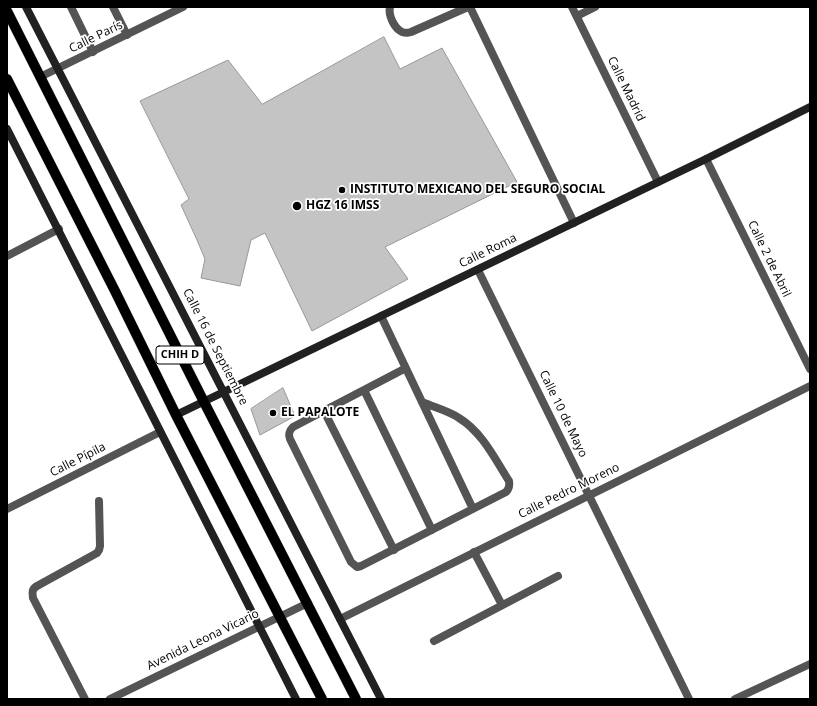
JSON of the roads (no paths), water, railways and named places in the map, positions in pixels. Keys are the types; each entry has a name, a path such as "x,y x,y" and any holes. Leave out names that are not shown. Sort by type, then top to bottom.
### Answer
{"main road":[{"name":"CHIH D","path":"7,11 356,699"},
{"name":"CHIH D","path":"7,79 176,415 322,699"}],"street":[{"name":"Calle 16 de Septiembre","path":"26,7 381,699"},
{"path":"71,7 93,52"},
{"path":"113,7 127,35"},
{"name":"Calle París","path":"40,77 183,7"},
{"path":"390,7 390,15 396,27 405,33 411,32 469,7 574,223"},
{"name":"Calle Madrid","path":"572,7 658,182"},
{"path":"577,16 595,7"},
{"name":"Calle Roma","path":"176,415 478,270 810,107"},
{"path":"7,128 296,699"},
{"name":"Calle 2 de Abril","path":"706,159 810,369"},
{"path":"7,256 59,229"},
{"name":"Calle 10 de Mayo","path":"478,270 689,699"},
{"path":"381,316 473,509"},
{"path":"406,368 290,430 288,434 351,562 358,567 394,550 509,490 509,481 483,440 467,423 458,417 422,402"},
{"name":"Calle Pedro Moreno","path":"340,619 810,386"},
{"path":"364,390 432,530"},
{"path":"324,411 394,550"},
{"name":"Calle Pípila","path":"7,509 160,432"},
{"path":"85,699 33,598 32,593 33,589 37,586 97,553 100,546 99,501"},
{"path":"474,552 502,605"},
{"path":"434,641 558,576"},
{"name":"Avenida Leona Vicario","path":"110,699 308,603"},
{"path":"734,699 810,664"}],"place":[{"name":"INSTITUTO MEXICANO DEL SEGURO SOCIAL","path":"342,190"},
{"name":"HGZ 16 IMSS","path":"297,206"},
{"name":"EL PAPALOTE","path":"273,413"}]}
